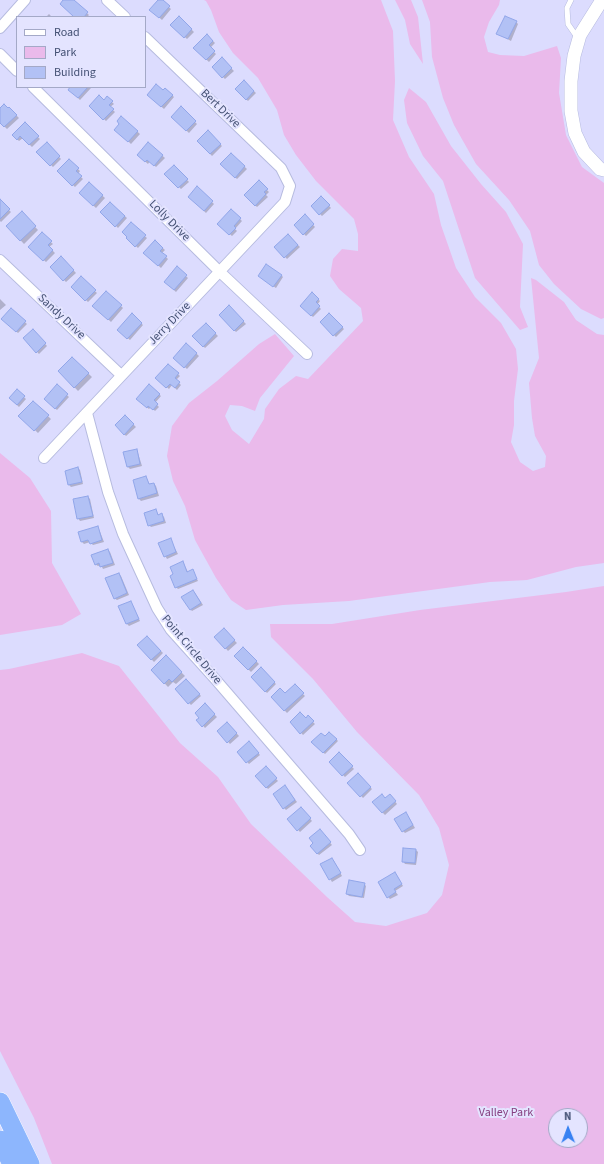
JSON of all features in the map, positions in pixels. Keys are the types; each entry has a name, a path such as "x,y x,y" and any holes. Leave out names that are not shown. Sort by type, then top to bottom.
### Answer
{"highway":[{"path":"0,1102 30,1164"},
{"path":"0,1140 12,1164"}],"street":[{"path":"0,28 25,0"},
{"path":"107,0 124,16"},
{"path":"602,0 580,35 574,56 571,81 571,111 575,133 584,152 604,170"},
{"name":"Bert Drive","path":"146,38 281,168 290,186"},
{"path":"0,54 16,70"},
{"name":"Lolly Drive","path":"34,88 220,272 307,354"},
{"name":"Jerry Drive","path":"44,458 285,202 290,186"},
{"name":"Sandy Drive","path":"0,260 121,375"},
{"name":"Point Circle Drive","path":"86,413 108,492 123,534 156,608 171,630 344,828 360,850"}],"lane":[{"path":"571,0 567,8 568,24 579,39"}],"green space":[{"path":"204,0 381,0 393,31 395,81 393,120 409,157 434,194 441,225 456,268 475,297 501,323 516,349 518,369 514,401 514,425 511,442 520,462 533,471 545,467 546,456 535,436 529,383 539,358 531,278 536,280 564,302 576,320 597,334 604,335 604,563 576,567 527,580 490,582 349,601 283,605 246,610 231,600 216,578 195,540 185,506 173,481 167,456 172,426 189,403 217,381 259,344 275,334 294,356 260,398 255,411 242,406 230,405 225,416 232,430 249,444 264,419 265,409 279,389 296,376 308,379 363,321 361,308 339,289 330,276 333,259 342,249 358,251 358,234 354,219 316,181 296,155 284,135 277,110 258,78 233,53 219,32 211,10"},
{"path":"395,0 411,0 418,17 423,64 410,44 405,20"},
{"path":"422,0 500,0 499,5 489,22 484,37 488,52 500,55 524,56 557,46 561,58 559,93 566,135 582,167 604,183 604,318 601,319 581,309 554,284 539,265 530,231 509,200 476,164 454,125 443,98 432,57 430,22"},
{"path":"409,88 426,102 451,146 481,184 506,212 523,244 520,307 528,327 520,330 475,278 443,181 423,156 407,123 404,100"},
{"path":"0,453 30,478 51,511 52,563 81,614 62,625 0,635"},
{"name":"Valley Park","path":"604,586 604,1164 52,1164 34,1118 0,1051 0,670 82,653 119,666 180,743 218,777 251,824 355,922 386,926 427,913 442,895 449,865 439,828 419,795 357,732 313,679 271,637 270,624 332,624 420,610"}],"building":[{"path":"63,0 74,0 88,12 85,16 73,16 60,4"},
{"path":"158,0 163,0 170,6 159,18 149,10"},
{"path":"179,16 192,29 184,38 170,25"},
{"path":"505,16 517,21 508,39 496,34"},
{"path":"207,34 213,41 209,45 215,51 206,60 193,48"},
{"path":"222,57 232,68 222,78 212,67"},
{"path":"244,80 254,91 246,100 235,89"},
{"path":"156,84 163,90 165,88 173,95 161,107 147,95"},
{"path":"69,88 87,88 78,98 68,90"},
{"path":"99,95 104,100 107,96 113,101 109,105 114,109 103,120 89,106"},
{"path":"4,104 17,115 4,127 0,123 0,108"},
{"path":"181,106 196,121 186,131 171,117"},
{"path":"121,116 138,131 128,142 114,130 119,124 117,121"},
{"path":"25,122 39,136 29,145 20,136 17,140 12,135"},
{"path":"208,130 221,144 210,154 197,141"},
{"path":"47,142 60,156 50,166 36,152"},
{"path":"148,142 163,155 154,166 147,160 145,162 137,155"},
{"path":"231,153 245,166 235,178 220,164"},
{"path":"69,159 79,168 76,171 82,176 72,186 57,171"},
{"path":"174,165 188,179 178,188 164,174"},
{"path":"259,180 268,189 264,192 266,194 255,206 244,195"},
{"path":"89,182 103,195 93,206 79,193"},
{"path":"197,186 213,201 204,211 188,197"},
{"path":"321,196 330,205 319,215 311,206"},
{"path":"0,199 10,209 0,219"},
{"path":"110,202 125,216 115,227 100,212"},
{"path":"231,209 241,218 234,226 236,228 229,235 217,224"},
{"path":"22,211 36,226 20,241 6,226"},
{"path":"305,214 314,224 303,235 294,225"},
{"path":"131,222 146,235 135,247 122,232"},
{"path":"42,232 52,241 48,245 53,250 43,261 28,247"},
{"path":"288,234 298,245 284,258 274,247"},
{"path":"155,240 163,248 160,251 167,256 158,266 143,253"},
{"path":"61,256 74,270 63,281 50,267"},
{"path":"266,264 282,275 273,287 258,276"},
{"path":"177,266 187,275 174,290 164,282"},
{"path":"81,276 96,290 85,301 71,287"},
{"path":"106,291 122,305 108,320 92,306"},
{"path":"312,292 319,299 316,302 320,306 311,316 300,306"},
{"path":"229,305 244,321 234,331 219,315"},
{"path":"11,308 26,321 16,332 1,319"},
{"path":"132,313 142,323 127,339 117,330"},
{"path":"329,313 343,327 333,336 320,322"},
{"path":"206,323 216,333 203,347 192,336"},
{"path":"33,329 46,343 36,353 23,338"},
{"path":"186,343 197,353 184,368 173,358"},
{"path":"72,357 89,373 74,388 58,371"},
{"path":"168,364 179,373 175,378 180,382 175,388 170,384 166,388 155,378"},
{"path":"57,384 68,394 55,409 44,399"},
{"path":"149,384 160,394 154,400 158,404 153,410 148,406 147,408 136,399"},
{"path":"17,389 25,396 17,405 9,398"},
{"path":"33,401 49,415 34,431 18,416"},
{"path":"125,415 134,424 124,435 115,425"},
{"path":"137,449 140,464 127,467 123,452"},
{"path":"78,467 82,482 68,485 65,471"},
{"path":"146,476 149,484 154,483 157,493 138,499 133,480"},
{"path":"88,496 93,516 77,519 73,499"},
{"path":"156,509 158,515 162,513 164,521 148,526 144,513"},
{"path":"98,526 102,540 90,544 88,540 81,542 78,532"},
{"path":"171,538 176,552 164,557 158,543"},
{"path":"108,549 113,563 100,567 99,563 95,565 91,555"},
{"path":"183,561 187,572 193,569 197,579 175,588 170,576 173,574 170,567"},
{"path":"119,573 127,593 114,599 105,578"},
{"path":"193,590 201,603 190,610 181,597"},
{"path":"131,601 139,619 126,624 118,606"},
{"path":"224,628 235,640 225,649 214,637"},
{"path":"147,636 161,651 151,660 137,645"},
{"path":"243,647 257,661 248,670 234,656"},
{"path":"166,655 182,672 172,682 169,679 164,684 151,670"},
{"path":"261,667 275,682 265,692 251,677"},
{"path":"186,679 200,694 188,704 175,689"},
{"path":"295,684 304,693 284,711 271,697 280,688 285,693"},
{"path":"205,703 215,714 202,727 196,720 199,718 195,713"},
{"path":"300,712 306,718 308,715 314,721 300,734 290,722"},
{"path":"227,722 237,733 227,743 217,731"},
{"path":"329,732 337,739 323,753 311,742 321,733 325,736"},
{"path":"249,741 259,753 246,763 237,752"},
{"path":"339,752 353,766 342,776 329,762"},
{"path":"266,766 277,778 266,788 255,776"},
{"path":"358,773 371,787 360,797 347,783"},
{"path":"285,785 295,800 283,809 273,794"},
{"path":"382,794 385,798 390,794 396,801 382,813 372,802"},
{"path":"301,807 311,818 297,831 287,819"},
{"path":"406,812 413,825 402,832 394,819"},
{"path":"320,829 331,842 317,854 310,846 313,843 309,838"},
{"path":"403,848 416,849 415,863 402,862"},
{"path":"332,858 341,873 329,880 320,864"},
{"path":"395,872 402,884 394,889 396,892 387,898 378,882"},
{"path":"349,880 365,883 362,897 346,894"}]}
